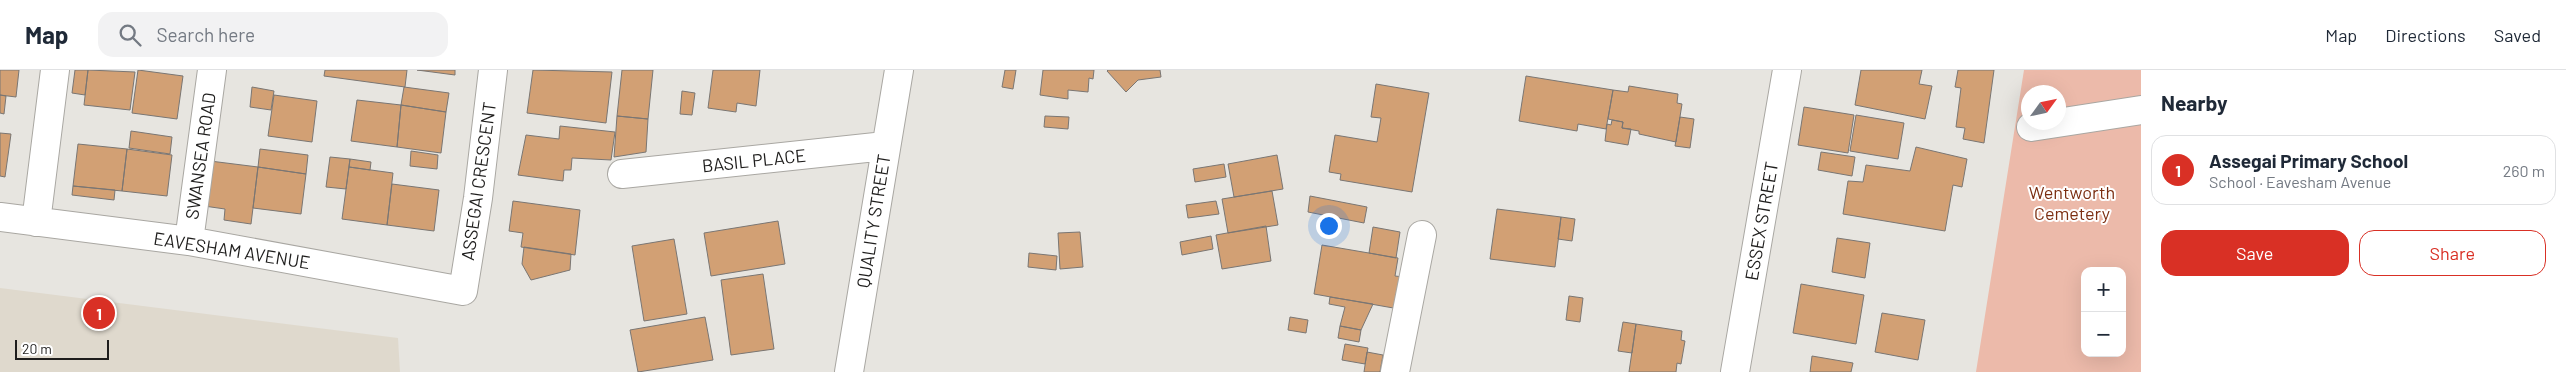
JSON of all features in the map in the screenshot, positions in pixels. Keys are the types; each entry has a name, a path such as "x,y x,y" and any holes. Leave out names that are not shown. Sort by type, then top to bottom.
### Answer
{"street":[{"path":"36,222 55,70"},
{"name":"SWANSEA ROAD","path":"189,242 212,70"},
{"name":"ASSEGAI CRESCENT","path":"463,291 478,198 493,70"},
{"name":"QUALITY STREET","path":"848,372 899,70"},
{"name":"ESSEX STREET","path":"1735,372 1787,70"},
{"path":"2066,122 2141,110"},
{"name":"BASIL PLACE","path":"622,174 886,146"},
{"name":"EAVESHAM AVENUE","path":"0,217 189,242 463,291"},
{"path":"1395,372 1422,236"}],"shaded area":[{"path":"0,288 398,338 400,372 0,372"}],"green space":[{"name":"Wentworth Cemetery","path":"2024,70 2141,70 2141,372 1976,372 2021,89 2021,130 2066,130 2066,85 2022,85"}],"building":[{"path":"0,70 19,70 16,97 0,95"},
{"path":"75,70 88,70 85,95 72,93"},
{"path":"88,70 135,72 130,110 84,105"},
{"path":"138,70 183,76 177,119 132,113"},
{"path":"325,70 407,70 405,87 324,76"},
{"path":"417,70 455,70 455,75"},
{"path":"533,70 612,72 606,123 527,113"},
{"path":"622,70 653,70 648,119 617,116"},
{"path":"713,70 760,70 756,106 737,103 736,112 708,108"},
{"path":"1005,70 1016,70 1013,89 1002,87"},
{"path":"1043,70 1094,70 1093,79 1089,78 1088,92 1068,90 1068,99 1040,95"},
{"path":"1108,70 1160,70 1161,77 1138,80 1126,92"},
{"path":"1861,70 1922,70 1919,84 1932,86 1925,119 1855,105"},
{"path":"1958,70 1994,70 1984,143 1963,139 1965,128 1956,127 1961,88 1955,87"},
{"path":"1526,76 1613,90 1606,129 1578,124 1577,131 1519,121"},
{"path":"1376,84 1429,93 1412,192 1340,180 1341,174 1329,172 1335,135 1377,142 1381,118 1371,117"},
{"path":"1629,86 1678,94 1677,103 1682,104 1676,142 1639,134 1639,131 1622,128 1623,122 1608,119 1613,90 1628,92"},
{"path":"252,87 274,91 271,110 250,107"},
{"path":"404,87 449,93 446,112 401,105"},
{"path":"682,91 695,93 692,115 680,114"},
{"path":"0,95 6,96 4,114 0,113"},
{"path":"274,95 317,101 312,142 268,136"},
{"path":"357,100 401,105 397,147 351,141"},
{"path":"401,105 446,112 441,153 397,147"},
{"path":"1804,107 1854,115 1848,153 1798,145"},
{"path":"1856,115 1904,123 1898,159 1850,151"},
{"path":"617,116 648,119 646,152 614,157"},
{"path":"1045,116 1069,117 1068,129 1044,127"},
{"path":"1680,117 1694,119 1690,148 1675,146"},
{"path":"1612,120 1623,122 1622,128 1631,129 1628,145 1605,141 1607,124 1611,125"},
{"path":"560,126 615,132 611,160 572,158 571,170 564,170 563,181 518,175 526,135 559,139"},
{"path":"131,131 172,137 170,154 129,148"},
{"path":"0,133 11,134 5,177 0,176"},
{"path":"78,144 127,149 122,191 73,186"},
{"path":"1916,147 1967,159 1962,187 1953,185 1945,231 1843,214 1848,181 1863,182 1866,165 1910,171"},
{"path":"127,149 172,155 167,196 122,191"},
{"path":"260,149 308,155 306,174 258,167"},
{"path":"411,151 438,155 437,169 410,166"},
{"path":"1821,152 1855,157 1852,176 1818,170"},
{"path":"1277,155 1283,189 1234,197 1228,164"},
{"path":"330,157 350,159 346,189 326,187"},
{"path":"350,159 371,162 370,170 349,167"},
{"path":"210,161 258,167 251,224 224,220 225,209 204,206"},
{"path":"1224,164 1226,177 1195,182 1193,169"},
{"path":"258,167 306,174 301,214 253,208"},
{"path":"349,167 393,173 387,225 342,219"},
{"path":"392,184 439,190 434,231 387,225"},
{"path":"73,186 115,190 114,200 72,195"},
{"path":"1272,191 1278,225 1228,233 1222,199"},
{"path":"1310,196 1367,207 1364,223 1308,212"},
{"path":"513,201 580,210 575,255 521,247 523,233 509,231"},
{"path":"1216,201 1219,214 1188,218 1186,205"},
{"path":"1497,209 1561,217 1555,267 1490,259"},
{"path":"1561,217 1575,219 1572,241 1558,239"},
{"path":"778,221 785,264 711,276 704,233"},
{"path":"1266,226 1271,261 1222,269 1216,235"},
{"path":"1373,227 1400,232 1396,258 1369,253"},
{"path":"1080,232 1083,267 1060,269 1058,233"},
{"path":"1211,236 1213,249 1182,255 1180,242"},
{"path":"1837,238 1870,243 1865,278 1832,272"},
{"path":"674,239 687,314 644,321 632,246"},
{"path":"1322,245 1398,258 1395,276 1404,277 1399,309 1314,294"},
{"path":"524,247 571,254 570,270 531,280 522,264"},
{"path":"1029,253 1057,256 1056,270 1028,267"},
{"path":"763,274 774,349 731,355 721,280"},
{"path":"1801,284 1864,295 1856,344 1793,333"},
{"path":"1569,296 1583,298 1580,322 1566,320"},
{"path":"1330,297 1373,304 1361,330 1340,326 1345,307 1329,304"},
{"path":"1882,313 1925,320 1918,360 1875,352"},
{"path":"705,317 713,360 638,372 630,330"},
{"path":"1290,317 1308,320 1306,333 1288,330"},
{"path":"1623,322 1636,324 1632,353 1618,351"},
{"path":"1636,324 1682,331 1681,340 1685,341 1681,364 1677,363 1676,372 1629,372"},
{"path":"1340,326 1361,330 1359,342 1338,338"},
{"path":"1345,344 1368,348 1365,364 1342,360"},
{"path":"1367,352 1383,355 1380,372 1364,372"},
{"path":"1812,356 1853,363 1851,372 1810,372"}],"place":[{"name":"Assegai Primary School","path":"99,313"}]}
